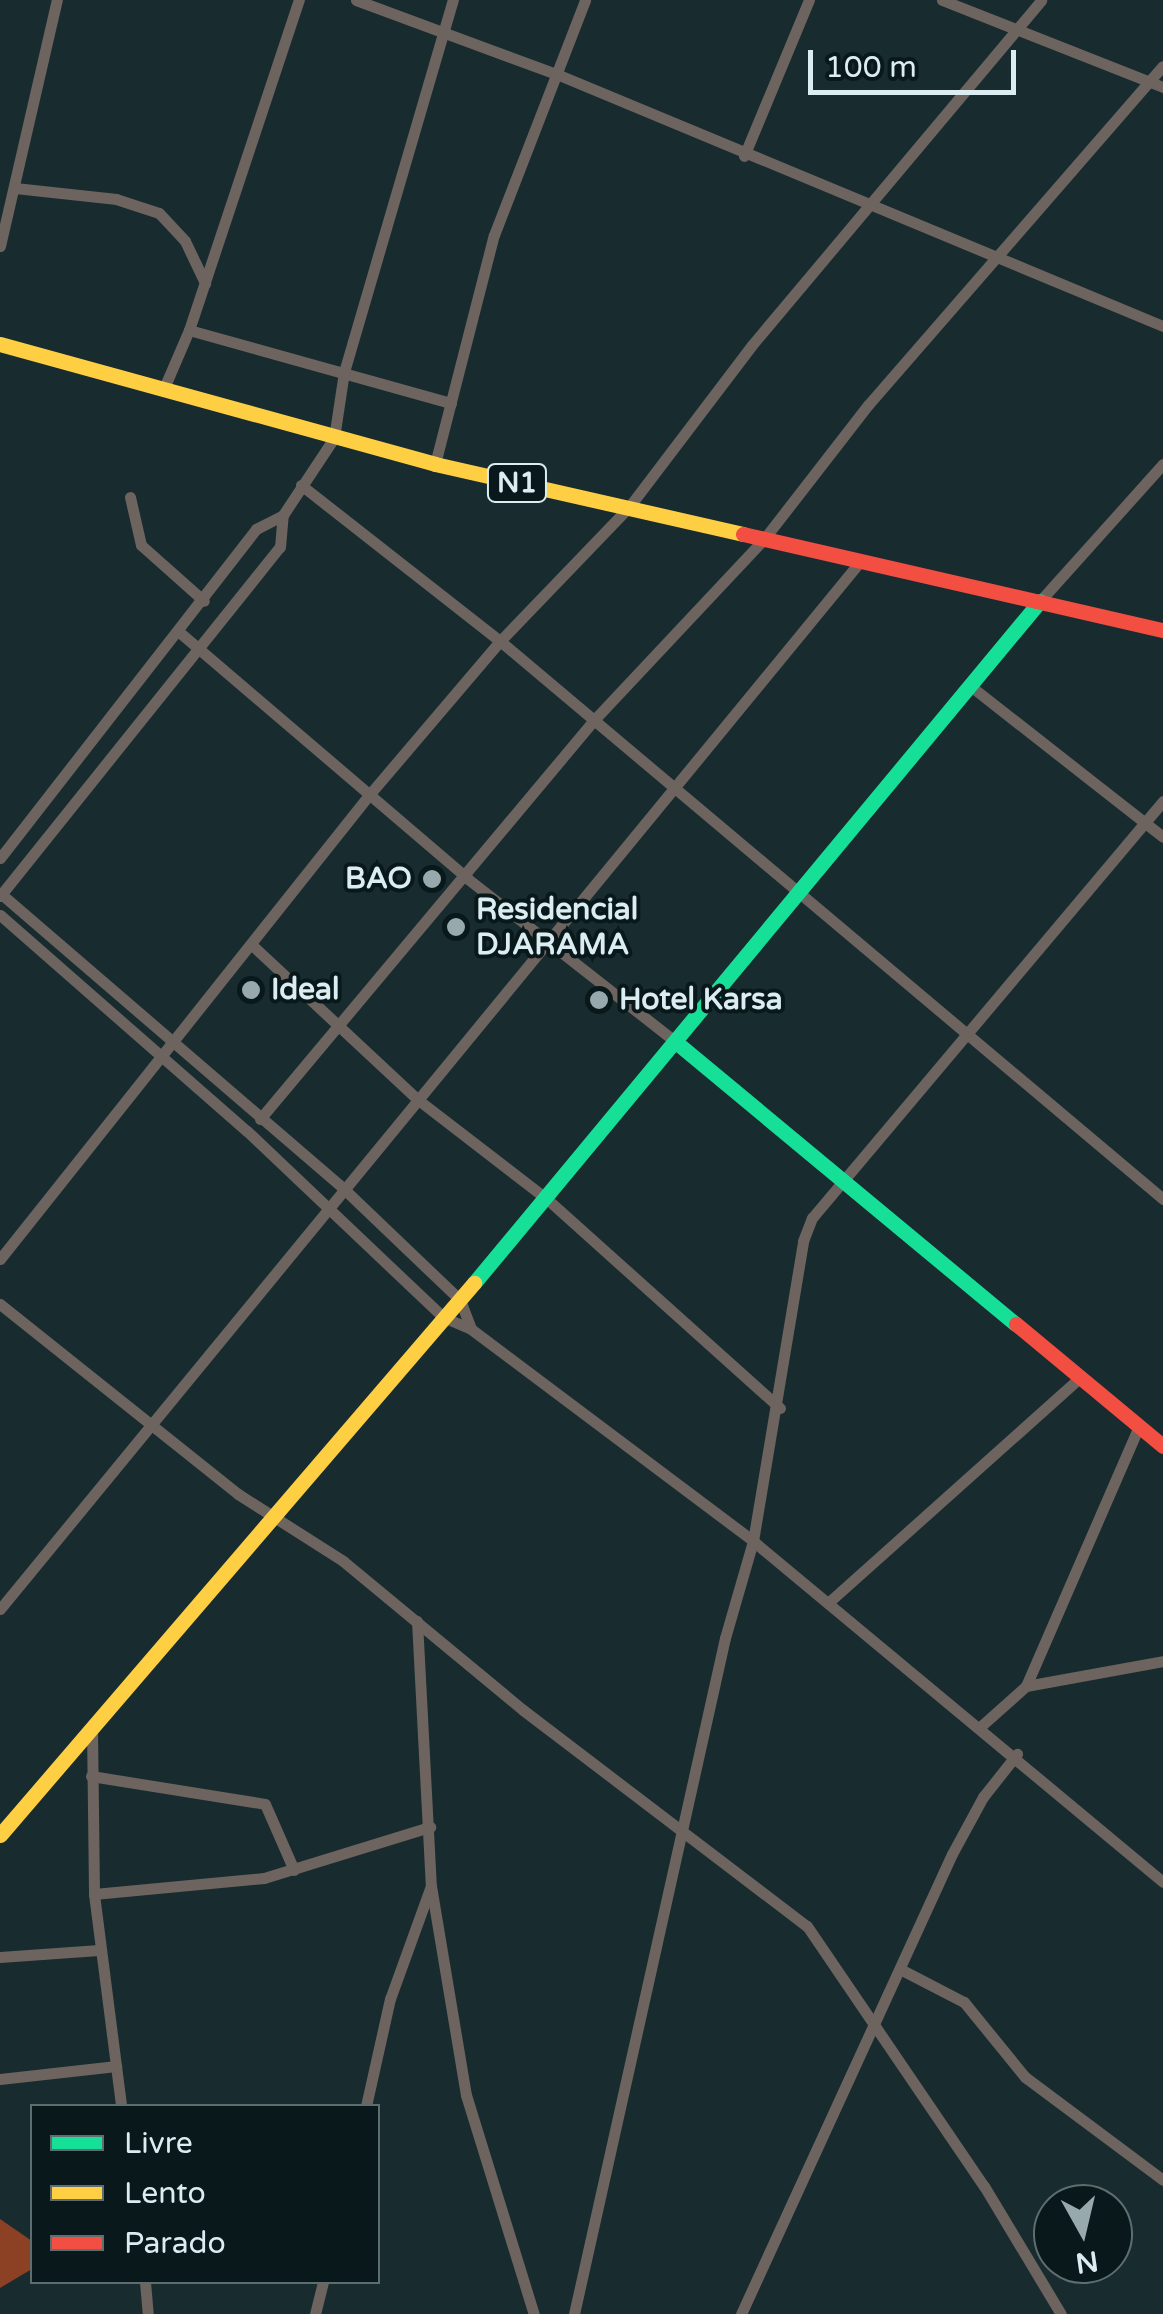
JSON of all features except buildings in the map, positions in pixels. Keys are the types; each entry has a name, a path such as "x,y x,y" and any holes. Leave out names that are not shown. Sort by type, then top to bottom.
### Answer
{"main road":[{"name":"N1","path":"0,344 435,464 1163,630"},
{"path":"0,1834 547,1199 973,688 1040,601"},
{"path":"678,1043 1163,1446"}],"street":[{"path":"1,242 57,0"},
{"path":"164,388 189,330 299,0"},
{"path":"356,0 559,75 744,156 1163,326"},
{"path":"453,0 344,372 334,438 282,515 280,547 1,894 345,1190 460,1300 471,1329"},
{"path":"435,464 494,236 585,0"},
{"path":"744,156 809,0"},
{"path":"942,0 1163,87"},
{"path":"0,1259 369,796 500,641 629,507 866,206 1042,0"},
{"path":"260,1119 468,879 594,720 764,538 834,445 1163,66"},
{"path":"14,188 116,199 159,213 185,240 205,283"},
{"path":"189,330 450,403"},
{"path":"1040,601 1163,464"},
{"path":"301,485 500,641 973,1034 1163,1198"},
{"path":"130,498 134,528 147,553 204,601"},
{"path":"0,858 204,601 256,529 282,515"},
{"path":"0,1609 151,1422 332,1211 417,1099 677,791 858,562"},
{"path":"178,631 468,879 678,1043"},
{"path":"973,688 1163,837"},
{"path":"574,2314 753,1541 780,1408 803,1241 812,1218 973,1034 1163,801"},
{"path":"0,915 332,1211 443,1317 471,1329 753,1541 1017,1754 1163,1882"},
{"path":"253,946 417,1099 547,1199 780,1408"},
{"path":"0,1304 238,1494 276,1515 417,1620 683,1833 807,1926 984,2186 1062,2314"},
{"path":"829,1602 1081,1378"},
{"path":"980,1727 1026,1686 1139,1426"},
{"path":"417,1620 431,1886 466,2095 534,2314"},
{"path":"1026,1686 1163,1661"},
{"path":"92,1725 94,1894 122,2104"},
{"path":"741,2314 966,1828 1017,1754"},
{"path":"91,1776 265,1804 294,1870"},
{"path":"94,1894 180,1890 294,1870 430,1827"},
{"path":"366,2104 390,2000 431,1886"},
{"path":"0,1957 99,1950"},
{"path":"900,1969 964,2002 1025,2077 1163,2180"},
{"path":"0,2079 116,2066"},
{"path":"145,2284 148,2314"},
{"path":"314,2314 323,2284"}],"shaded area":[{"path":"0,2219 30,2240 30,2270 0,2288"}],"traffic: fast":[{"path":"474,1283 1040,601"},
{"path":"677,1043 1016,1324"}],"traffic: slow":[{"path":"0,344 435,464 743,534"},
{"path":"0,1835 474,1283"}],"traffic: jam":[{"path":"743,534 1163,630"},
{"path":"1016,1324 1163,1446"}],"place":[{"name":"BAO","path":"432,879"},
{"name":"Residencial DJARAMA","path":"456,927"},
{"name":"Ideal","path":"251,990"},
{"name":"Hotel Karsa","path":"599,1000"}]}
